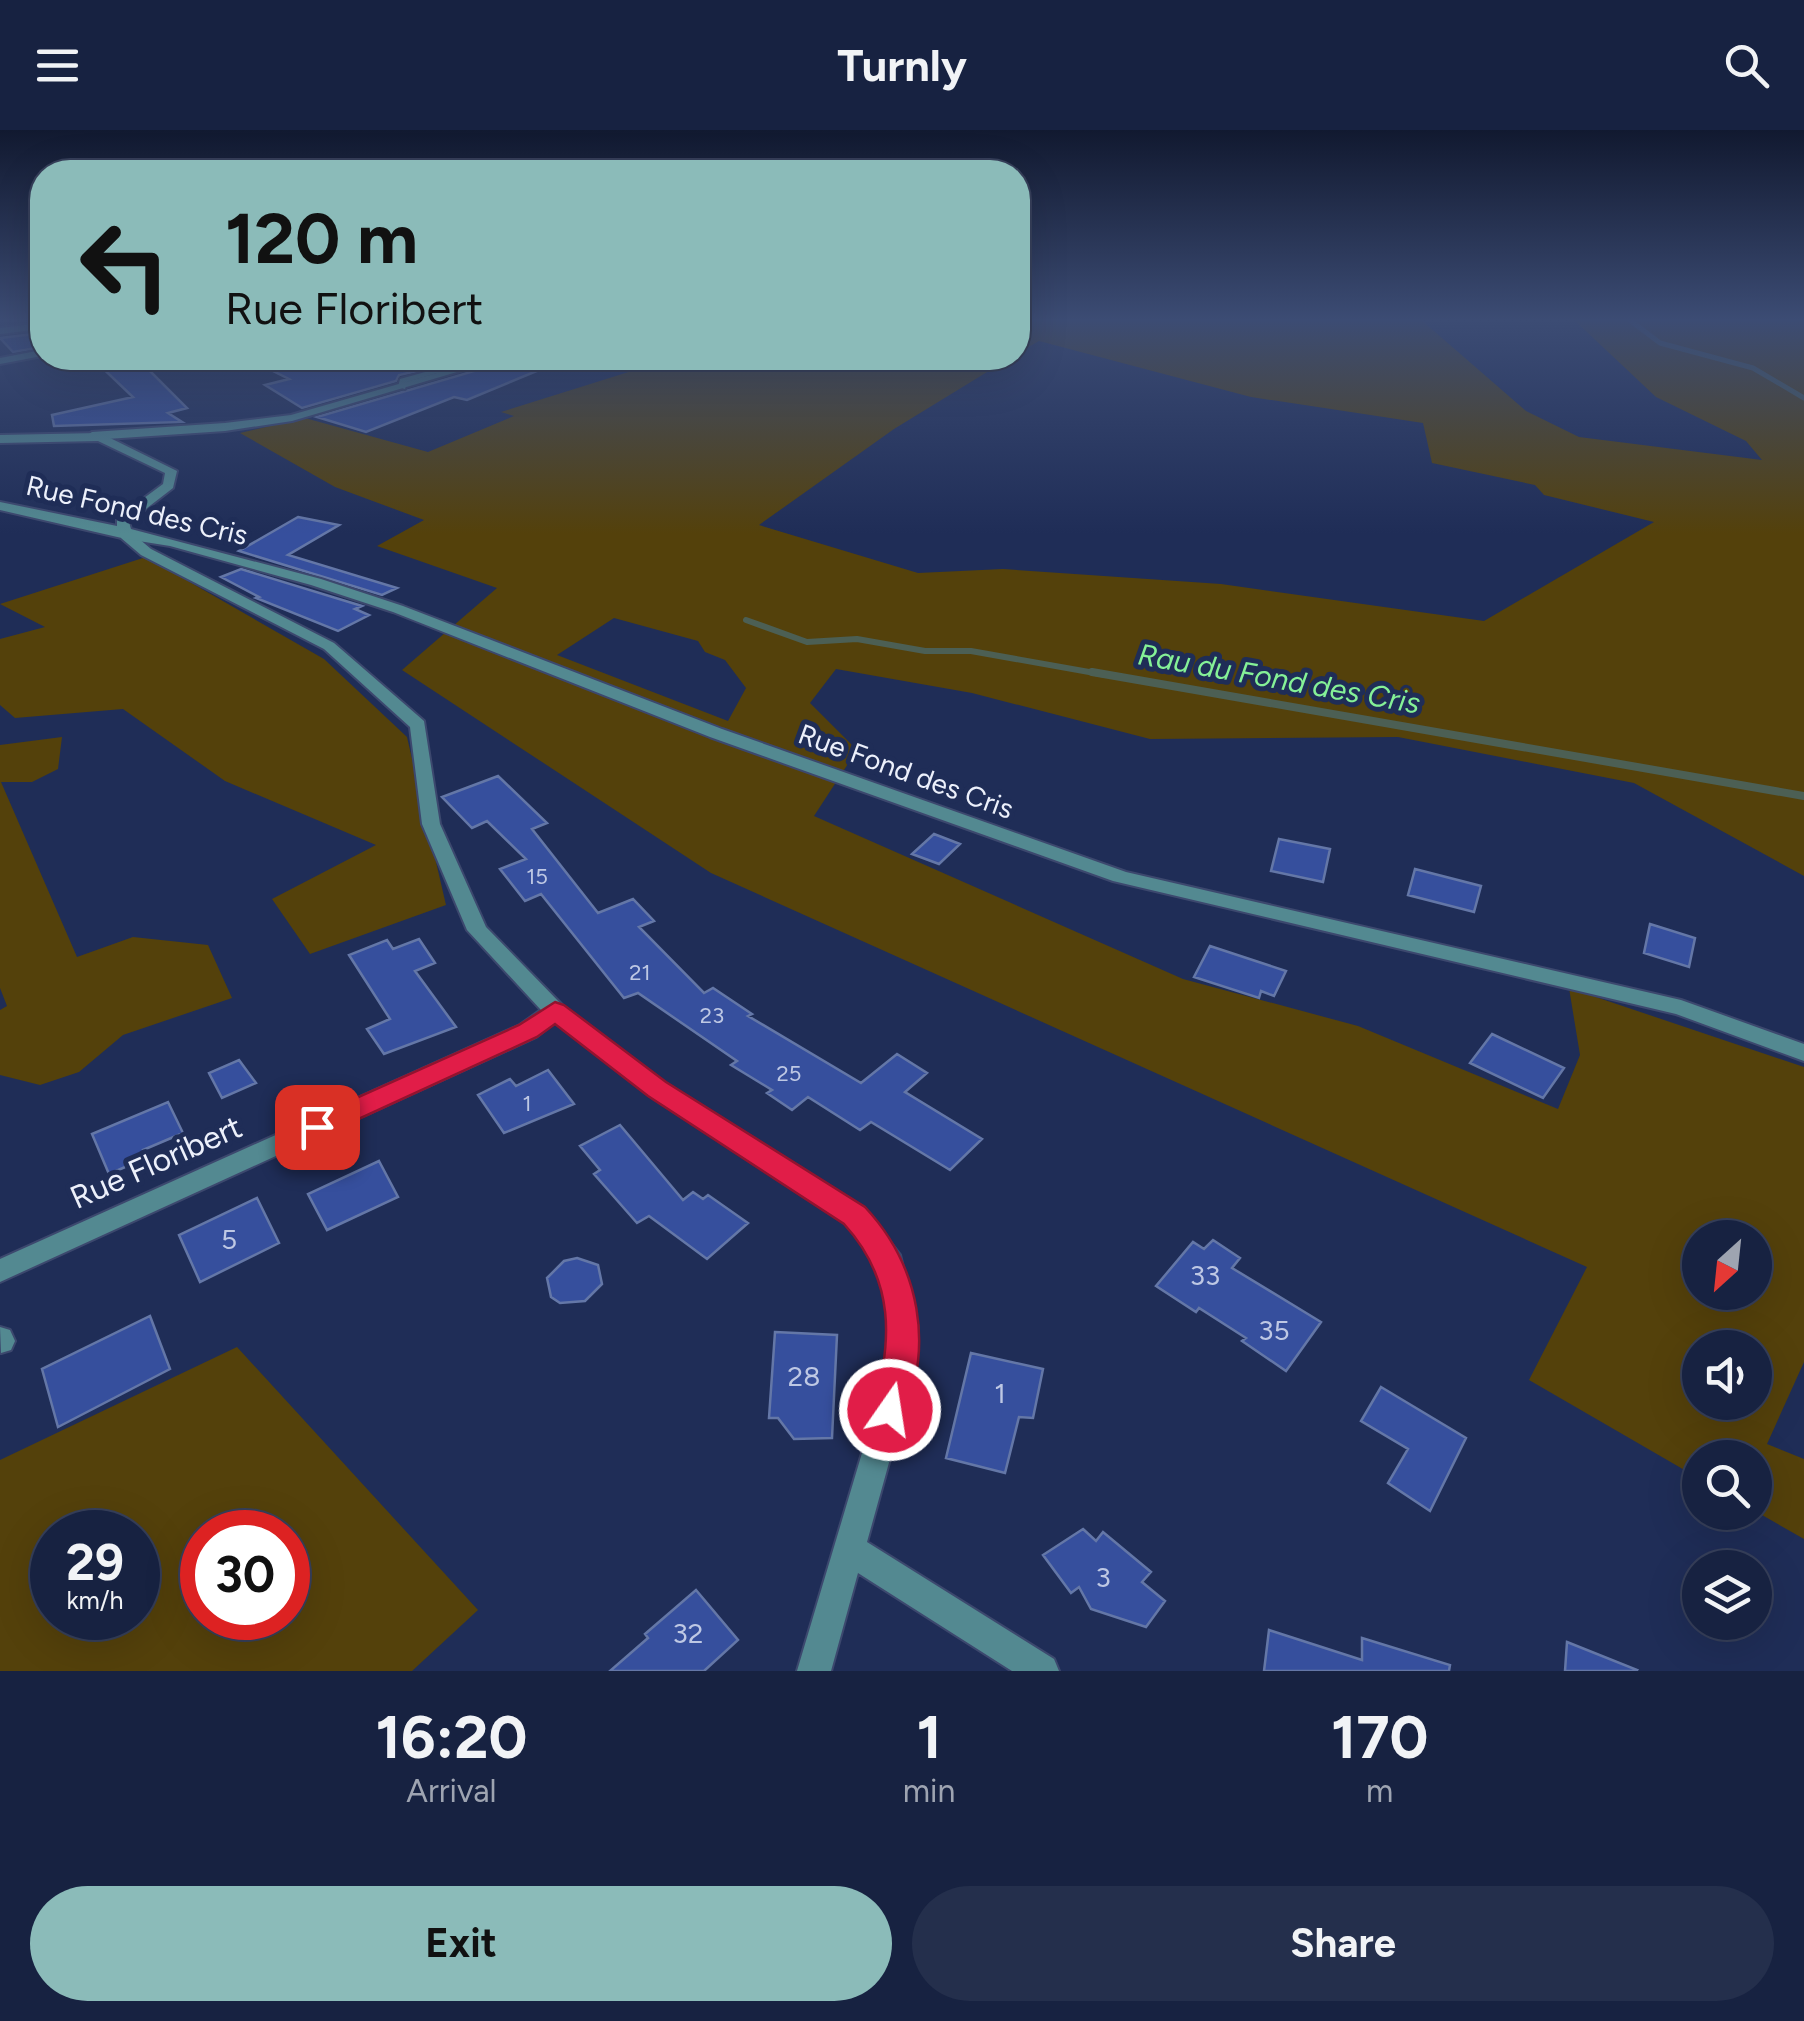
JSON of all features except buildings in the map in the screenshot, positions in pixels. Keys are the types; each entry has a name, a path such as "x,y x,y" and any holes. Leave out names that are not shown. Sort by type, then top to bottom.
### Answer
{"street":[{"path":"0,439 258,424 387,390"},
{"path":"124,446 122,440 140,431"},
{"path":"92,436 124,446 171,471 169,485 122,520 126,535 146,552 329,646 418,726 431,824 477,930 555,1011 657,1089 854,1216 891,1263 904,1328 900,1376 814,1671"},
{"name":"Rue Fond des Cris","path":"0,506 172,542 398,609 706,729 1120,876 1681,1008 1804,1052"},
{"path":"65,522 132,510"},
{"name":"Rue Floribert","path":"0,1271 528,1031 555,1011"},
{"path":"851,1550 1042,1671"}],"shaded area":[{"path":"571,390 958,390 894,429 759,525 918,573 1003,569 1221,584 1484,621 1654,522 1544,495 1535,485 1432,463 1423,423 1224,390 1502,390 1526,411 1579,437 1762,460 1746,441 1648,390 1804,390 1804,876 1634,783 1398,737 1150,739 972,693 836,669 810,703 857,750 814,816 1183,979 1358,1026 1558,1109 1580,1055 1569,988 1804,1067 1804,1362 1769,1440 1682,1440 1682,1469 1529,1380 1587,1267 711,873 402,670 497,588 377,546 424,520 335,487 240,433 305,418 428,452 514,416 501,412","holes":["614,618 698,641 705,652 725,660 746,688 728,721 557,655"]},
{"path":"146,557 324,659 407,737 446,905 310,954 272,899 376,845 225,781 123,709 15,718 0,705 0,639 45,627 0,604"},
{"path":"62,737 58,769 32,782 1,782 77,957 133,937 208,945 232,998 123,1035 79,1072 40,1085 0,1075 0,1010 7,1006 0,988 0,745"},
{"path":"237,1347 478,1610 412,1671 0,1671 0,1460"},
{"path":"1772,1446 1804,1459 1804,1539 1772,1521"}],"waterway":[{"path":"1790,390 1804,398"},
{"name":"Rau du Fond des Cris","path":"746,620 807,642 857,639 925,651 971,651 1106,675"},
{"name":"Rau du Fond des Cris","path":"1092,672 1804,796"}],"route":[{"path":"317,1127 528,1031 555,1011 657,1089 854,1216 872,1235 891,1263 904,1328 900,1376 890,1410"}]}
